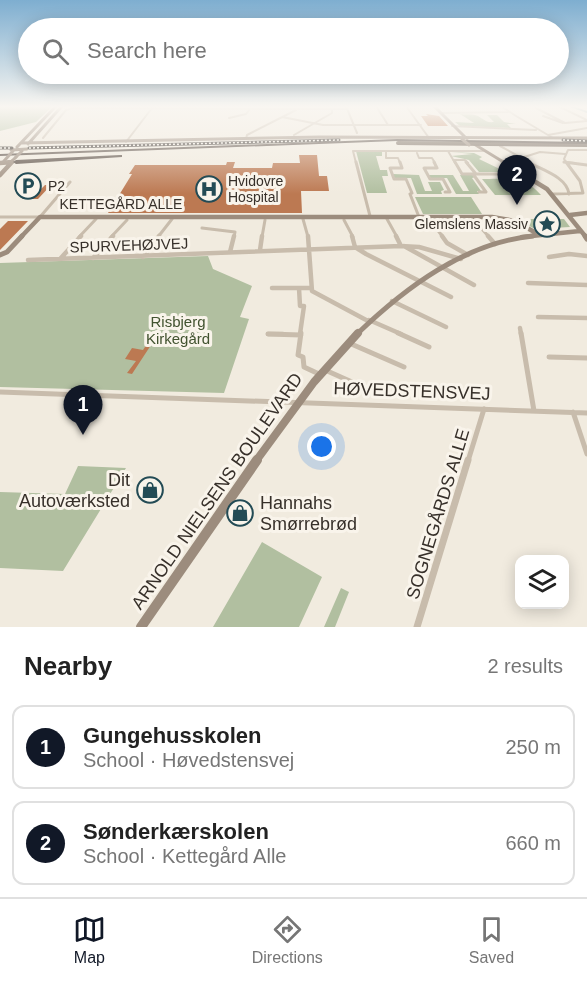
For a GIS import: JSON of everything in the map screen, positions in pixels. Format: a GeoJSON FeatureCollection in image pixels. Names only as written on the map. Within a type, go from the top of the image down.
{"type":"FeatureCollection","features":[{"type":"Feature","properties":{"kind":"highway"},"geometry":{"type":"LineString","coordinates":[[5,160],[20,149],[173,148],[397,140],[587,142]]}},
{"type":"Feature","properties":{"kind":"highway"},"geometry":{"type":"LineString","coordinates":[[5,160],[398,143]]}},
{"type":"Feature","properties":{"kind":"highway"},"geometry":{"type":"LineString","coordinates":[[5,160],[294,146]]}},
{"type":"Feature","properties":{"kind":"highway"},"geometry":{"type":"LineString","coordinates":[[5,160],[173,148]]}},
{"type":"Feature","properties":{"kind":"main road"},"geometry":{"type":"LineString","coordinates":[[398,143],[587,142]]}},
{"type":"Feature","properties":{"kind":"street"},"geometry":{"type":"LineString","coordinates":[[20,149],[21,143],[28,135]]}},
{"type":"Feature","properties":{"kind":"street"},"geometry":{"type":"LineString","coordinates":[[0,175],[5,160],[33,135]]}},
{"type":"Feature","properties":{"kind":"street"},"geometry":{"type":"LineString","coordinates":[[126,142],[131,135]]}},
{"type":"Feature","properties":{"kind":"street"},"geometry":{"type":"LineString","coordinates":[[461,135],[481,151],[528,176],[552,194],[587,239]]}},
{"type":"Feature","properties":{"kind":"street"},"geometry":{"type":"LineString","coordinates":[[548,135],[553,138]]}},
{"type":"Feature","properties":{"kind":"street"},"geometry":{"type":"LineString","coordinates":[[5,160],[20,149],[126,142],[429,138],[553,138],[587,142]]}},
{"type":"Feature","properties":{"kind":"street"},"geometry":{"type":"LineString","coordinates":[[20,149],[21,143]]}},
{"type":"Feature","properties":{"kind":"street"},"geometry":{"type":"LineString","coordinates":[[500,146],[567,184],[569,194]]}},
{"type":"Feature","properties":{"kind":"street"},"geometry":{"type":"LineString","coordinates":[[521,158],[538,152],[565,154],[570,150],[587,150]]}},
{"type":"Feature","properties":{"kind":"street"},"geometry":{"type":"LineString","coordinates":[[370,216],[352,151],[449,152]]}},
{"type":"Feature","properties":{"kind":"street"},"geometry":{"type":"LineString","coordinates":[[419,217],[406,179],[393,179],[390,168],[402,168],[399,158],[386,158],[384,152],[481,151]]}},
{"type":"Feature","properties":{"kind":"street"},"geometry":{"type":"LineString","coordinates":[[449,152],[462,174],[507,174]]}},
{"type":"Feature","properties":{"kind":"street"},"geometry":{"type":"LineString","coordinates":[[417,153],[419,158],[432,158],[437,168],[424,168],[430,179],[443,179],[450,192],[444,192]]}},
{"type":"Feature","properties":{"kind":"street"},"geometry":{"type":"LineString","coordinates":[[552,194],[580,194],[583,191],[580,181],[564,162],[565,154]]}},
{"type":"Feature","properties":{"kind":"street"},"geometry":{"type":"LineString","coordinates":[[453,160],[465,160],[486,192],[479,192]]}},
{"type":"Feature","properties":{"kind":"street"},"geometry":{"type":"LineString","coordinates":[[564,162],[587,165]]}},
{"type":"Feature","properties":{"kind":"street"},"geometry":{"type":"LineString","coordinates":[[542,169],[551,168]]}},
{"type":"Feature","properties":{"kind":"street"},"geometry":{"type":"LineString","coordinates":[[40,217],[70,182]]}},
{"type":"Feature","properties":{"kind":"street"},"geometry":{"type":"LineString","coordinates":[[570,215],[587,213]]}},
{"type":"Feature","properties":{"kind":"street","name":"KETTEGÅRD ALLE"},"geometry":{"type":"LineString","coordinates":[[0,217],[499,217],[521,223],[536,233]]}},
{"type":"Feature","properties":{"kind":"street","name":"KETTEGÅRD ALLE"},"geometry":{"type":"LineString","coordinates":[[0,257],[14,250],[40,217]]}},
{"type":"Feature","properties":{"kind":"street"},"geometry":{"type":"LineString","coordinates":[[60,259],[96,219]]}},
{"type":"Feature","properties":{"kind":"street"},"geometry":{"type":"LineString","coordinates":[[143,257],[172,219]]}},
{"type":"Feature","properties":{"kind":"street"},"geometry":{"type":"LineString","coordinates":[[303,219],[303,227],[307,228],[311,290]]}},
{"type":"Feature","properties":{"kind":"street"},"geometry":{"type":"LineString","coordinates":[[387,219],[402,246],[474,285]]}},
{"type":"Feature","properties":{"kind":"street"},"geometry":{"type":"LineString","coordinates":[[429,219],[447,243],[468,255]]}},
{"type":"Feature","properties":{"kind":"street"},"geometry":{"type":"LineString","coordinates":[[93,258],[127,220]]}},
{"type":"Feature","properties":{"kind":"street"},"geometry":{"type":"LineString","coordinates":[[260,250],[265,220]]}},
{"type":"Feature","properties":{"kind":"street"},"geometry":{"type":"LineString","coordinates":[[344,220],[346,228],[351,230],[355,247],[374,260],[421,280],[451,297]]}},
{"type":"Feature","properties":{"kind":"street"},"geometry":{"type":"LineString","coordinates":[[474,220],[495,244]]}},
{"type":"Feature","properties":{"kind":"street"},"geometry":{"type":"LineString","coordinates":[[227,223],[225,230],[235,232],[230,252]]}},
{"type":"Feature","properties":{"kind":"street","name":"SPURVEHØJVEJ"},"geometry":{"type":"LineString","coordinates":[[202,228],[225,230]]}},
{"type":"Feature","properties":{"kind":"street","name":"ARNOLD NIELSENS BOULEVARD"},"geometry":{"type":"LineString","coordinates":[[141,627],[298,402],[321,371],[368,321],[421,280],[468,255],[495,244],[536,233],[580,231]]}},
{"type":"Feature","properties":{"kind":"street","name":"SPURVEHØJVEJ"},"geometry":{"type":"LineString","coordinates":[[28,260],[402,246],[419,247],[460,259]]}},
{"type":"Feature","properties":{"kind":"street"},"geometry":{"type":"LineString","coordinates":[[549,257],[569,254],[587,256]]}},
{"type":"Feature","properties":{"kind":"street"},"geometry":{"type":"LineString","coordinates":[[528,283],[549,285],[561,282],[587,285]]}},
{"type":"Feature","properties":{"kind":"street"},"geometry":{"type":"LineString","coordinates":[[272,288],[311,290],[368,321],[429,346]]}},
{"type":"Feature","properties":{"kind":"street","name":"ARNOLD NIELSENS BOULEVARD"},"geometry":{"type":"LineString","coordinates":[[300,288],[300,306],[304,306],[305,322],[297,343],[297,355],[303,357],[304,367],[352,382]]}},
{"type":"Feature","properties":{"kind":"street"},"geometry":{"type":"LineString","coordinates":[[392,301],[446,327]]}},
{"type":"Feature","properties":{"kind":"street"},"geometry":{"type":"LineString","coordinates":[[538,317],[587,318]]}},
{"type":"Feature","properties":{"kind":"street"},"geometry":{"type":"LineString","coordinates":[[520,328],[534,411]]}},
{"type":"Feature","properties":{"kind":"street"},"geometry":{"type":"LineString","coordinates":[[268,334],[301,334]]}},
{"type":"Feature","properties":{"kind":"street"},"geometry":{"type":"LineString","coordinates":[[347,342],[372,354],[378,353],[404,367]]}},
{"type":"Feature","properties":{"kind":"street"},"geometry":{"type":"LineString","coordinates":[[549,357],[587,358]]}},
{"type":"Feature","properties":{"kind":"street","name":"HØVEDSTENSVEJ"},"geometry":{"type":"LineString","coordinates":[[0,392],[587,412]]}},
{"type":"Feature","properties":{"kind":"street","name":"SOGNEGÅRDS ALLE"},"geometry":{"type":"LineString","coordinates":[[417,627],[484,409]]}},
{"type":"Feature","properties":{"kind":"street"},"geometry":{"type":"LineString","coordinates":[[573,412],[587,454]]}},
{"type":"Feature","properties":{"kind":"green space"},"geometry":{"type":"Polygon","coordinates":[[[356,151],[382,151],[382,156],[376,156],[380,170],[387,170],[388,176],[382,176],[387,193],[367,193],[356,151]]]}},
{"type":"Feature","properties":{"kind":"green space"},"geometry":{"type":"Polygon","coordinates":[[[451,152],[474,153],[482,157],[479,159],[506,172],[479,172],[469,160],[451,156],[473,154],[451,152]]]}},
{"type":"Feature","properties":{"kind":"green space"},"geometry":{"type":"Polygon","coordinates":[[[393,174],[419,175],[425,191],[432,191],[428,182],[440,182],[444,190],[441,191],[442,194],[417,194],[411,178],[394,178],[393,174]]]}},
{"type":"Feature","properties":{"kind":"green space"},"geometry":{"type":"Polygon","coordinates":[[[472,174],[476,177],[472,178],[481,191],[477,191],[479,194],[456,194],[447,178],[429,178],[428,175],[453,175],[463,191],[469,191],[460,175],[472,174]]]}},
{"type":"Feature","properties":{"kind":"green space"},"geometry":{"type":"Polygon","coordinates":[[[482,179],[522,180],[541,195],[495,195],[482,179]]]}},
{"type":"Feature","properties":{"kind":"green space"},"geometry":{"type":"Polygon","coordinates":[[[415,197],[471,197],[482,214],[423,214],[415,197]]]}},
{"type":"Feature","properties":{"kind":"green space"},"geometry":{"type":"Polygon","coordinates":[[[516,219],[564,219],[570,227],[535,229],[516,219]]]}},
{"type":"Feature","properties":{"kind":"green space","name":"Risbjerg Kirkegård"},"geometry":{"type":"Polygon","coordinates":[[[208,256],[213,269],[252,286],[240,317],[249,319],[224,393],[0,387],[0,263],[208,256]]]}},
{"type":"Feature","properties":{"kind":"green space"},"geometry":{"type":"Polygon","coordinates":[[[78,466],[126,468],[63,571],[0,568],[0,492],[65,494],[78,466]]]}},
{"type":"Feature","properties":{"kind":"green space"},"geometry":{"type":"Polygon","coordinates":[[[262,542],[322,577],[299,627],[213,627],[262,542]]]}},
{"type":"Feature","properties":{"kind":"green space"},"geometry":{"type":"Polygon","coordinates":[[[341,588],[349,592],[335,627],[324,627],[341,588]]]}},
{"type":"Feature","properties":{"kind":"building","name":"Hvidovre Hospital"},"geometry":{"type":"Polygon","coordinates":[[[299,155],[317,155],[319,176],[327,176],[329,191],[301,191],[302,213],[108,213],[135,165],[226,165],[227,162],[235,162],[233,168],[272,168],[273,163],[300,163],[299,155]]]}},
{"type":"Feature","properties":{"kind":"building"},"geometry":{"type":"Polygon","coordinates":[[[45,185],[51,185],[38,199],[22,199],[30,191],[39,191],[45,185]]]}},
{"type":"Feature","properties":{"kind":"building"},"geometry":{"type":"Polygon","coordinates":[[[8,221],[28,221],[0,250],[0,229],[8,221]]]}},
{"type":"Feature","properties":{"kind":"building"},"geometry":{"type":"Polygon","coordinates":[[[147,344],[151,345],[132,374],[127,373],[136,361],[125,359],[132,348],[143,350],[147,344]]]}},
{"type":"Feature","properties":{"kind":"railway"},"geometry":{"type":"LineString","coordinates":[[29,148],[339,140]]}},
{"type":"Feature","properties":{"kind":"railway"},"geometry":{"type":"LineString","coordinates":[[563,140],[587,141]]}},
{"type":"Feature","properties":{"kind":"railway"},"geometry":{"type":"LineString","coordinates":[[0,148],[12,148]]}},
{"type":"Feature","properties":{"kind":"place","name":"P2"},"geometry":{"type":"Point","coordinates":[28,186]}},
{"type":"Feature","properties":{"kind":"place","name":"Hvidovre Hospital"},"geometry":{"type":"Point","coordinates":[209,189]}},
{"type":"Feature","properties":{"kind":"place","name":"Sønderkærskolen"},"geometry":{"type":"Point","coordinates":[517,205]}},
{"type":"Feature","properties":{"kind":"place","name":"Glemslens Massiv"},"geometry":{"type":"Point","coordinates":[547,224]}},
{"type":"Feature","properties":{"kind":"place","name":"Gungehusskolen"},"geometry":{"type":"Point","coordinates":[83,435]}},
{"type":"Feature","properties":{"kind":"place","name":"Dit Autoværksted"},"geometry":{"type":"Point","coordinates":[150,490]}},
{"type":"Feature","properties":{"kind":"place","name":"Hannahs Smørrebrød"},"geometry":{"type":"Point","coordinates":[240,513]}}]}
